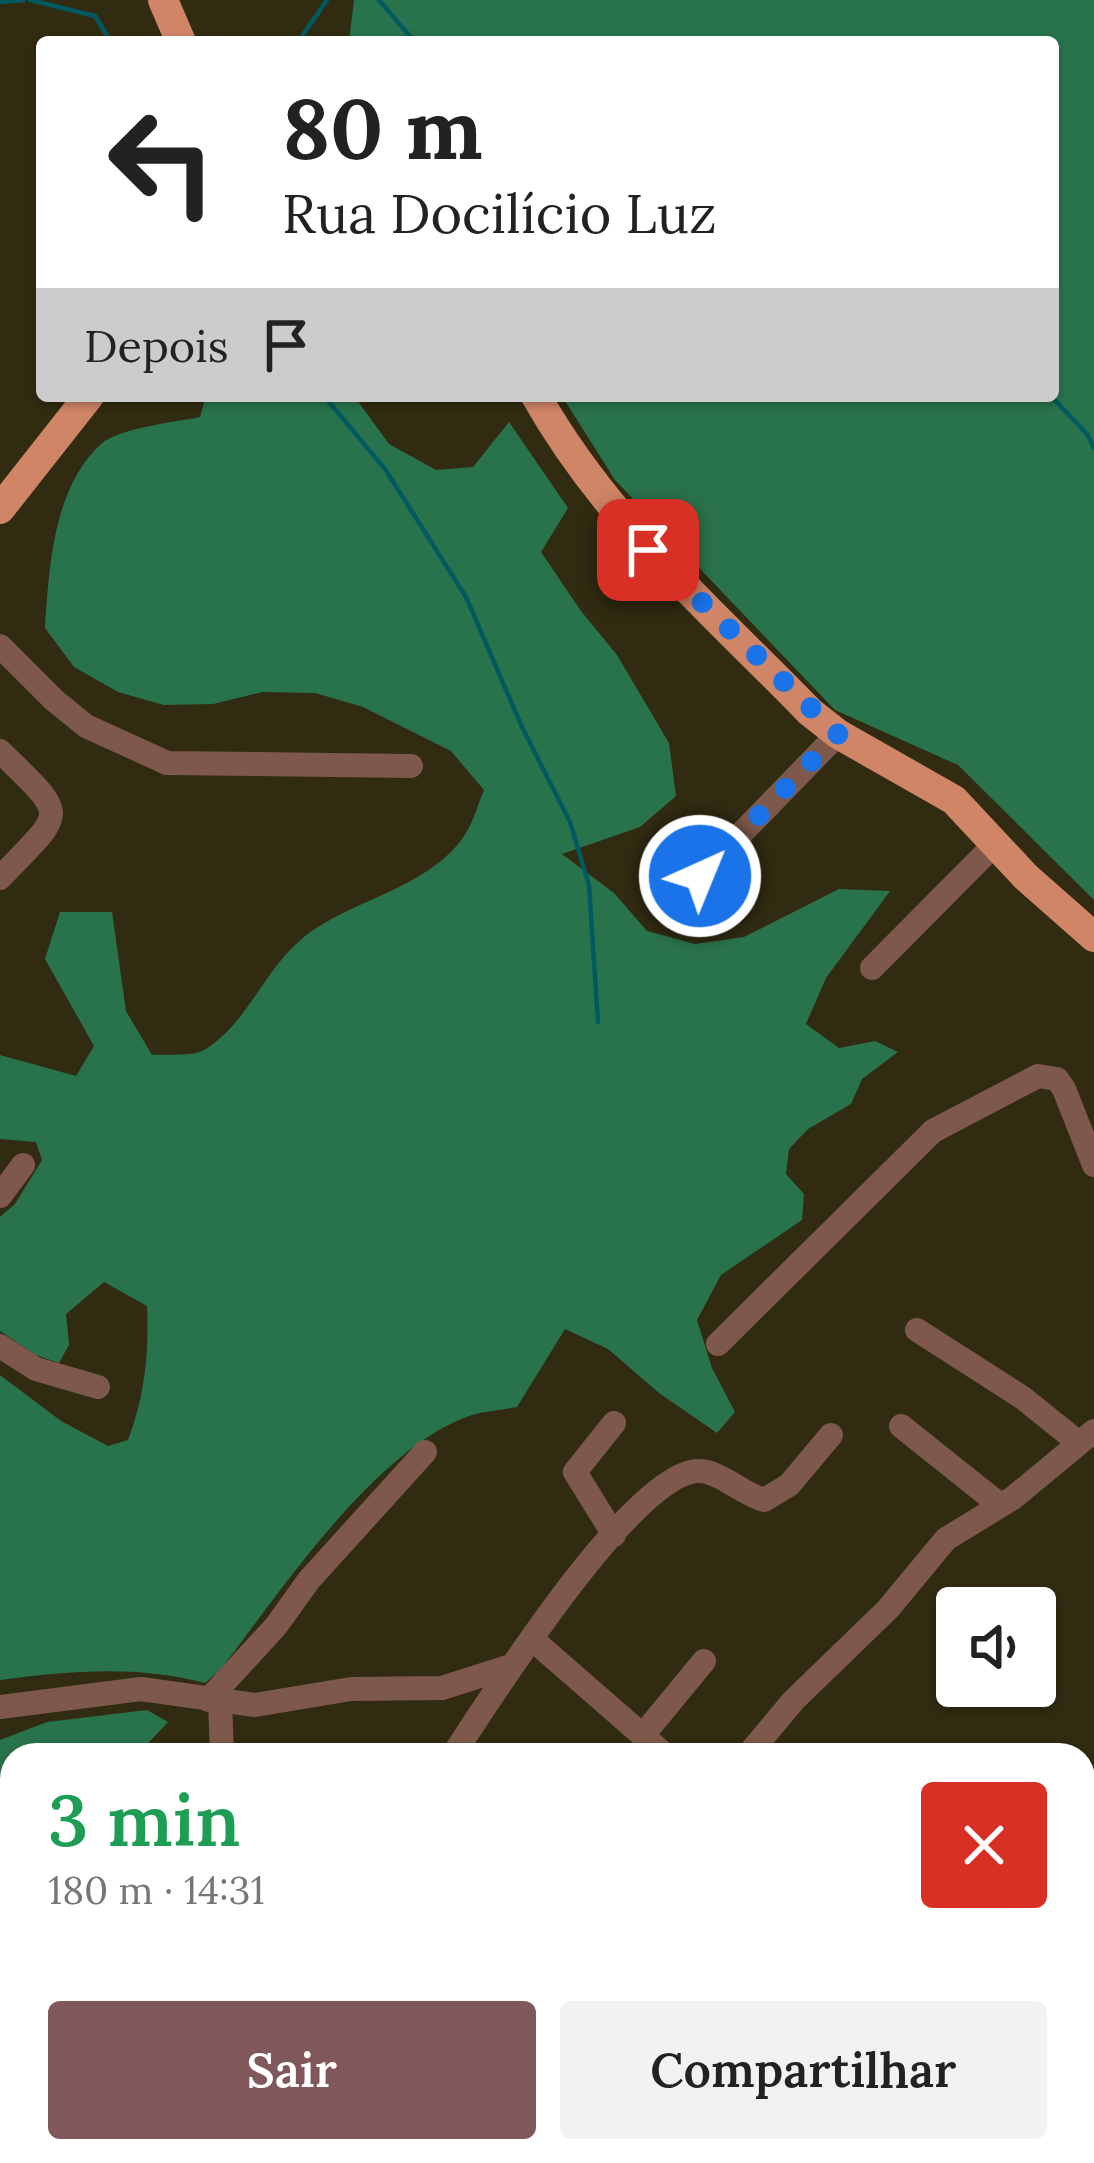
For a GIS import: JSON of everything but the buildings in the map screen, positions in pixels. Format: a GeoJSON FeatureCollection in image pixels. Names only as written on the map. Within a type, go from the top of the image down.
{"type":"FeatureCollection","features":[{"type":"Feature","properties":{"kind":"main road"},"geometry":{"type":"LineString","coordinates":[[163,0],[178,36]]}},
{"type":"Feature","properties":{"kind":"main road"},"geometry":{"type":"LineString","coordinates":[[0,509],[84,402]]}},
{"type":"Feature","properties":{"kind":"main road"},"geometry":{"type":"LineString","coordinates":[[540,402],[582,471],[621,520],[810,712],[838,734],[954,800],[1047,897],[1094,937]]}},
{"type":"Feature","properties":{"kind":"street"},"geometry":{"type":"LineString","coordinates":[[0,646],[86,726],[167,763],[411,766]]}},
{"type":"Feature","properties":{"kind":"street"},"geometry":{"type":"LineString","coordinates":[[700,876],[838,734]]}},
{"type":"Feature","properties":{"kind":"street"},"geometry":{"type":"LineString","coordinates":[[0,751],[51,801],[53,816],[45,832],[0,878]]}},
{"type":"Feature","properties":{"kind":"street"},"geometry":{"type":"LineString","coordinates":[[872,968],[995,844]]}},
{"type":"Feature","properties":{"kind":"street"},"geometry":{"type":"LineString","coordinates":[[718,1344],[933,1130],[1038,1076],[1057,1079],[1064,1089],[1094,1165]]}},
{"type":"Feature","properties":{"kind":"street"},"geometry":{"type":"LineString","coordinates":[[0,1196],[23,1165]]}},
{"type":"Feature","properties":{"kind":"street"},"geometry":{"type":"LineString","coordinates":[[758,1743],[794,1700],[887,1609],[946,1539],[1000,1505],[1087,1437],[917,1330]]}},
{"type":"Feature","properties":{"kind":"street"},"geometry":{"type":"LineString","coordinates":[[0,1346],[36,1369],[98,1387]]}},
{"type":"Feature","properties":{"kind":"street"},"geometry":{"type":"LineString","coordinates":[[614,1423],[574,1472],[614,1535]]}},
{"type":"Feature","properties":{"kind":"street"},"geometry":{"type":"LineString","coordinates":[[901,1426],[1000,1505]]}},
{"type":"Feature","properties":{"kind":"street"},"geometry":{"type":"LineString","coordinates":[[461,1743],[511,1666],[614,1535],[665,1481],[698,1471],[711,1473],[764,1500],[775,1496],[831,1435]]}},
{"type":"Feature","properties":{"kind":"street"},"geometry":{"type":"LineString","coordinates":[[219,1743],[214,1701],[309,1580],[425,1452]]}},
{"type":"Feature","properties":{"kind":"street"},"geometry":{"type":"LineString","coordinates":[[532,1640],[651,1743]]}},
{"type":"Feature","properties":{"kind":"street"},"geometry":{"type":"LineString","coordinates":[[643,1736],[704,1661]]}},
{"type":"Feature","properties":{"kind":"street"},"geometry":{"type":"LineString","coordinates":[[0,1707],[141,1689],[255,1705],[351,1689],[442,1688],[511,1666]]}},
{"type":"Feature","properties":{"kind":"green space"},"geometry":{"type":"Polygon","coordinates":[[[354,0],[1094,0],[1094,900],[958,765],[835,710],[615,480],[566,402],[1059,402],[1059,36],[350,36],[354,0]]]}},
{"type":"Feature","properties":{"kind":"green space"},"geometry":{"type":"Polygon","coordinates":[[[204,402],[358,402],[389,444],[436,470],[473,467],[509,422],[568,508],[541,552],[617,655],[669,743],[676,796],[640,827],[562,854],[614,893],[647,931],[695,944],[744,937],[839,889],[890,891],[826,978],[806,1024],[839,1048],[875,1041],[898,1052],[862,1079],[851,1104],[808,1129],[789,1149],[786,1174],[804,1194],[802,1220],[721,1275],[697,1320],[712,1368],[735,1412],[717,1433],[659,1393],[608,1349],[565,1329],[517,1407],[472,1415],[436,1432],[366,1489],[205,1683],[103,1671],[0,1680],[0,1375],[61,1421],[108,1446],[128,1440],[146,1358],[147,1306],[104,1282],[66,1314],[69,1345],[59,1363],[36,1355],[0,1331],[0,1217],[15,1204],[42,1160],[36,1142],[0,1139],[0,1055],[76,1076],[94,1046],[45,959],[60,912],[112,912],[126,1011],[152,1055],[201,1052],[234,1024],[304,937],[412,880],[451,852],[469,828],[484,790],[451,751],[363,707],[315,693],[262,692],[213,704],[164,705],[118,692],[74,667],[45,628],[56,530],[73,483],[85,462],[109,438],[200,417],[204,402]]]}},
{"type":"Feature","properties":{"kind":"green space"},"geometry":{"type":"Polygon","coordinates":[[[147,1710],[168,1722],[148,1743],[0,1743],[47,1722],[147,1710]]]}},
{"type":"Feature","properties":{"kind":"waterway"},"geometry":{"type":"LineString","coordinates":[[0,2],[23,0]]}},
{"type":"Feature","properties":{"kind":"waterway"},"geometry":{"type":"LineString","coordinates":[[30,0],[95,16],[107,36]]}},
{"type":"Feature","properties":{"kind":"waterway"},"geometry":{"type":"LineString","coordinates":[[302,36],[327,0]]}},
{"type":"Feature","properties":{"kind":"waterway"},"geometry":{"type":"LineString","coordinates":[[379,0],[410,36]]}},
{"type":"Feature","properties":{"kind":"waterway"},"geometry":{"type":"LineString","coordinates":[[329,402],[385,469],[466,597],[522,727],[570,822],[589,885],[598,1022]]}},
{"type":"Feature","properties":{"kind":"waterway"},"geometry":{"type":"LineString","coordinates":[[1057,402],[1094,448]]}},
{"type":"Feature","properties":{"kind":"route"},"geometry":{"type":"LineString","coordinates":[[648,550],[810,712],[838,734],[700,876]]}}]}
